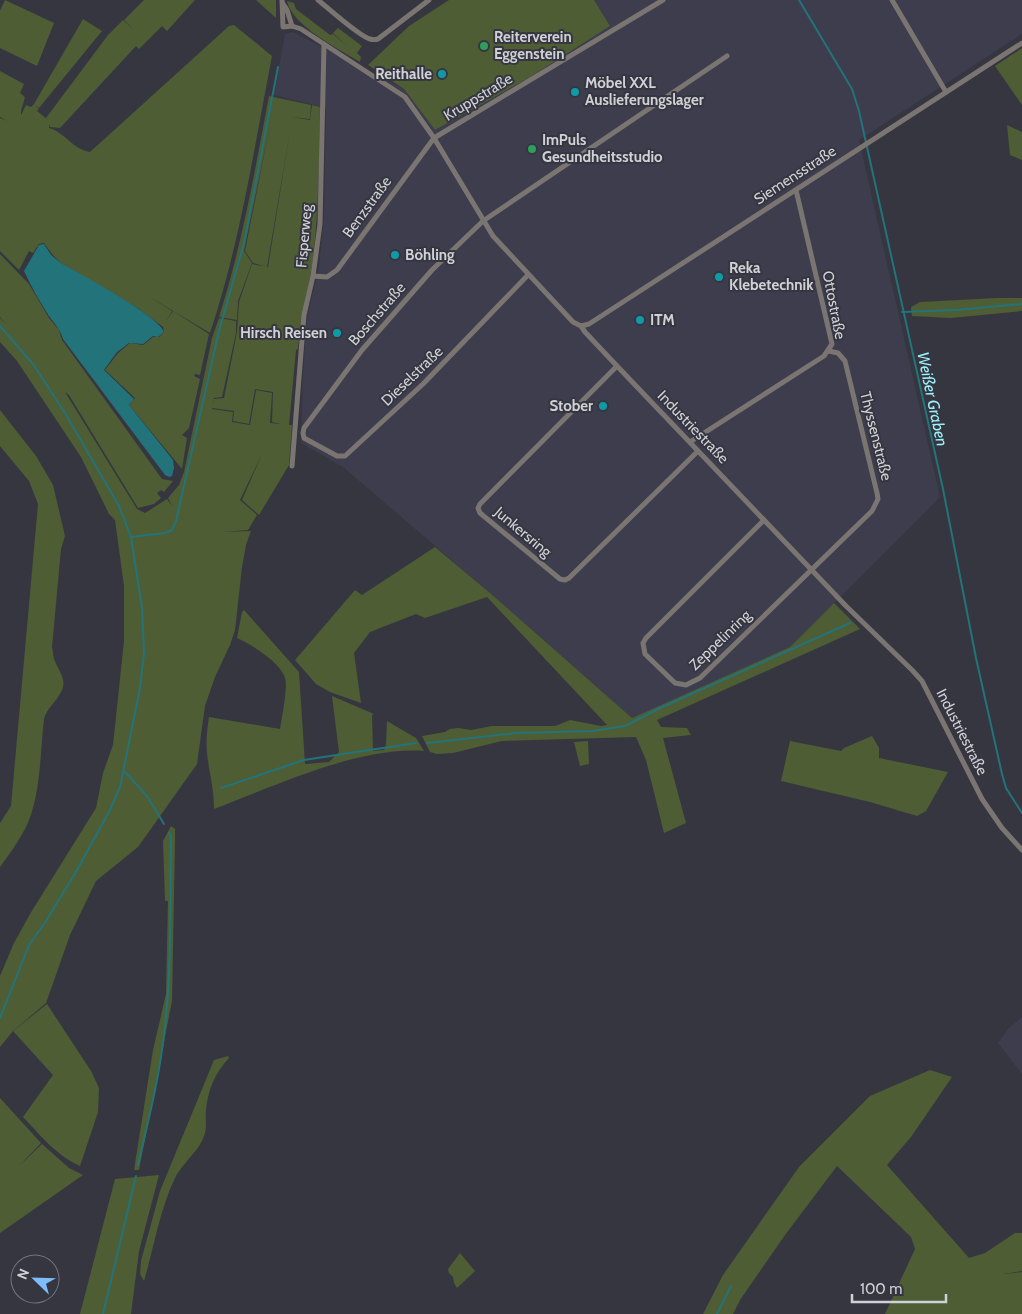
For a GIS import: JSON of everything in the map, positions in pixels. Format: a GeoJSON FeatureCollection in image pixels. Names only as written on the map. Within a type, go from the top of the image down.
{"type":"FeatureCollection","features":[{"type":"Feature","properties":{"kind":"street"},"geometry":{"type":"LineString","coordinates":[[318,0],[350,26],[368,39],[373,40],[378,39],[429,0]]}},
{"type":"Feature","properties":{"kind":"street","name":"Kruppstraße"},"geometry":{"type":"LineString","coordinates":[[434,138],[663,0]]}},
{"type":"Feature","properties":{"kind":"street"},"geometry":{"type":"LineString","coordinates":[[892,0],[946,92]]}},
{"type":"Feature","properties":{"kind":"street"},"geometry":{"type":"LineString","coordinates":[[282,2],[287,10],[292,26]]}},
{"type":"Feature","properties":{"kind":"street"},"geometry":{"type":"LineString","coordinates":[[282,2],[283,28],[292,26],[301,29],[324,44]]}},
{"type":"Feature","properties":{"kind":"street","name":"Siemensstraße"},"geometry":{"type":"LineString","coordinates":[[581,326],[589,324],[1022,43]]}},
{"type":"Feature","properties":{"kind":"street","name":"Industriestraße"},"geometry":{"type":"LineString","coordinates":[[324,44],[405,97],[434,138],[492,236],[573,322],[581,326],[811,570],[922,682],[982,799],[1002,828],[1022,850]]}},
{"type":"Feature","properties":{"kind":"street","name":"Fisperweg"},"geometry":{"type":"LineString","coordinates":[[292,466],[303,324],[314,276],[320,224],[324,44]]}},
{"type":"Feature","properties":{"kind":"street","name":"Boschstraße"},"geometry":{"type":"LineString","coordinates":[[303,433],[304,428],[362,350],[432,270],[483,220],[727,56]]}},
{"type":"Feature","properties":{"kind":"street","name":"Benzstraße"},"geometry":{"type":"LineString","coordinates":[[314,276],[327,277],[336,270],[434,138]]}},
{"type":"Feature","properties":{"kind":"street","name":"Ottostraße"},"geometry":{"type":"LineString","coordinates":[[690,442],[791,378],[829,351],[832,344],[796,190]]}},
{"type":"Feature","properties":{"kind":"street","name":"Dieselstraße"},"geometry":{"type":"LineString","coordinates":[[303,433],[304,438],[337,456],[345,456],[423,384],[528,275]]}},
{"type":"Feature","properties":{"kind":"street","name":"Thyssenstraße"},"geometry":{"type":"LineString","coordinates":[[811,570],[872,511],[878,499],[845,361],[838,354],[829,351]]}},
{"type":"Feature","properties":{"kind":"street","name":"Junkersring"},"geometry":{"type":"LineString","coordinates":[[617,366],[480,504],[478,508],[480,513],[560,579],[565,580],[698,451]]}},
{"type":"Feature","properties":{"kind":"street","name":"Zeppelinring"},"geometry":{"type":"LineString","coordinates":[[764,520],[646,638],[643,642],[645,654],[675,684],[692,683],[700,678],[811,570]]}},
{"type":"Feature","properties":{"kind":"shaded area"},"geometry":{"type":"Polygon","coordinates":[[[594,0],[1022,0],[1022,34],[859,140],[940,497],[790,647],[632,718],[343,467],[301,443],[306,329],[319,268],[324,217],[326,108],[274,95],[285,34],[293,32],[404,89],[435,130],[610,26],[594,0]]]}},
{"type":"Feature","properties":{"kind":"shaded area"},"geometry":{"type":"Polygon","coordinates":[[[1022,1017],[1022,1074],[998,1043],[1009,1028],[1022,1017]]]}},
{"type":"Feature","properties":{"kind":"green space"},"geometry":{"type":"Polygon","coordinates":[[[5,0],[54,23],[37,66],[0,48],[0,11],[5,0]]]}},
{"type":"Feature","properties":{"kind":"green space"},"geometry":{"type":"Polygon","coordinates":[[[144,0],[195,0],[167,31],[162,26],[139,49],[136,46],[60,128],[50,127],[49,124],[49,128],[60,133],[78,148],[90,152],[229,26],[234,25],[272,56],[238,230],[221,299],[210,333],[148,296],[172,311],[166,321],[173,311],[209,334],[200,375],[195,374],[194,376],[200,379],[189,428],[182,435],[187,438],[182,469],[129,405],[135,398],[105,370],[118,353],[130,343],[143,345],[153,337],[159,337],[164,332],[163,327],[139,309],[61,263],[44,243],[39,244],[33,253],[29,251],[19,270],[0,251],[0,118],[7,121],[0,117],[0,71],[24,84],[20,93],[25,97],[21,115],[26,105],[31,107],[34,104],[83,19],[102,31],[39,108],[34,105],[39,109],[37,111],[48,120],[46,118],[108,35],[123,20],[135,31],[124,20],[144,0]]]}},
{"type":"Feature","properties":{"kind":"green space"},"geometry":{"type":"Polygon","coordinates":[[[256,0],[276,0],[276,18],[256,0]]]}},
{"type":"Feature","properties":{"kind":"green space","name":"Reiterverein Eggenstein"},"geometry":{"type":"Polygon","coordinates":[[[449,0],[594,0],[610,26],[530,77],[435,130],[404,89],[368,65],[409,26],[449,0]]]}},
{"type":"Feature","properties":{"kind":"green space"},"geometry":{"type":"Polygon","coordinates":[[[287,1],[294,3],[296,9],[347,46],[333,33],[338,28],[362,46],[357,53],[361,57],[360,62],[329,44],[307,28],[291,10],[287,1]]]}},
{"type":"Feature","properties":{"kind":"green space"},"geometry":{"type":"Polygon","coordinates":[[[1022,48],[1022,105],[995,66],[1022,48]]]}},
{"type":"Feature","properties":{"kind":"green space"},"geometry":{"type":"Polygon","coordinates":[[[269,96],[311,105],[310,119],[292,117],[310,120],[312,105],[320,107],[315,240],[298,349],[296,350],[289,425],[292,425],[289,465],[259,515],[242,500],[262,454],[240,500],[257,515],[248,530],[223,532],[251,531],[242,567],[235,630],[205,706],[197,764],[138,847],[96,881],[70,935],[46,1003],[13,1031],[0,1047],[0,976],[14,943],[30,914],[96,808],[103,773],[113,745],[124,641],[124,586],[115,520],[109,514],[81,457],[17,361],[0,342],[0,318],[6,324],[0,317],[0,254],[29,284],[49,318],[59,330],[62,340],[162,479],[173,481],[164,492],[161,490],[157,493],[161,498],[154,504],[138,508],[69,395],[65,392],[137,509],[145,513],[167,499],[172,506],[168,498],[179,485],[184,472],[212,338],[219,318],[236,321],[236,333],[222,397],[214,398],[212,407],[214,399],[224,398],[237,332],[239,302],[252,264],[265,266],[253,263],[245,251],[270,125],[244,251],[252,263],[238,301],[237,320],[219,317],[241,235],[269,96]],[[290,131],[267,267],[268,267],[290,131]],[[255,389],[249,424],[233,421],[234,411],[212,409],[233,412],[232,422],[250,425],[256,390],[272,393],[270,423],[281,424],[272,422],[273,392],[255,389]]]}},
{"type":"Feature","properties":{"kind":"green space"},"geometry":{"type":"Polygon","coordinates":[[[1007,125],[1022,132],[1022,160],[1010,155],[1007,125]]]}},
{"type":"Feature","properties":{"kind":"green space"},"geometry":{"type":"Polygon","coordinates":[[[1022,298],[1022,311],[951,318],[912,316],[911,307],[920,302],[1022,298]]]}},
{"type":"Feature","properties":{"kind":"green space"},"geometry":{"type":"Polygon","coordinates":[[[0,410],[36,456],[53,485],[65,536],[61,549],[52,647],[54,659],[62,675],[63,688],[44,719],[37,790],[30,817],[19,839],[0,867],[0,823],[11,806],[38,504],[29,481],[0,446],[0,410]]]}},
{"type":"Feature","properties":{"kind":"green space"},"geometry":{"type":"Polygon","coordinates":[[[435,547],[632,718],[790,647],[834,603],[860,629],[657,720],[661,727],[687,728],[691,735],[663,738],[686,823],[664,833],[646,760],[636,737],[502,741],[453,753],[437,754],[430,752],[422,736],[445,732],[450,729],[471,730],[492,726],[555,726],[570,720],[601,726],[607,725],[487,597],[425,618],[416,614],[370,632],[354,653],[361,703],[330,692],[316,684],[295,660],[355,590],[362,595],[435,547]]]}},
{"type":"Feature","properties":{"kind":"green space"},"geometry":{"type":"Polygon","coordinates":[[[244,610],[299,672],[305,764],[329,762],[339,752],[332,696],[374,714],[372,715],[373,751],[384,750],[387,721],[416,738],[424,751],[399,751],[345,761],[290,779],[214,809],[207,748],[209,717],[280,729],[283,710],[286,682],[282,672],[272,660],[237,638],[244,610]]]}},
{"type":"Feature","properties":{"kind":"green space"},"geometry":{"type":"Polygon","coordinates":[[[872,736],[879,748],[879,758],[948,772],[926,811],[917,816],[870,802],[781,781],[790,741],[841,751],[872,736]]]}},
{"type":"Feature","properties":{"kind":"green space"},"geometry":{"type":"Polygon","coordinates":[[[588,741],[589,764],[580,766],[574,742],[588,741]]]}},
{"type":"Feature","properties":{"kind":"green space"},"geometry":{"type":"Polygon","coordinates":[[[171,826],[175,829],[172,1001],[139,1170],[134,1170],[153,1050],[166,994],[168,901],[165,901],[163,841],[171,826]]]}},
{"type":"Feature","properties":{"kind":"green space"},"geometry":{"type":"Polygon","coordinates":[[[47,1004],[91,1071],[99,1088],[98,1112],[80,1166],[56,1151],[23,1117],[53,1075],[13,1031],[47,1004]]]}},
{"type":"Feature","properties":{"kind":"green space"},"geometry":{"type":"Polygon","coordinates":[[[228,1056],[229,1058],[210,1088],[206,1110],[206,1130],[203,1139],[178,1172],[170,1190],[161,1215],[144,1281],[140,1274],[141,1261],[160,1191],[214,1060],[228,1056]]]}},
{"type":"Feature","properties":{"kind":"green space"},"geometry":{"type":"Polygon","coordinates":[[[930,1070],[952,1077],[911,1137],[887,1165],[969,1258],[985,1253],[1015,1233],[1022,1233],[1022,1271],[1003,1274],[1022,1272],[1022,1314],[885,1314],[915,1249],[911,1237],[837,1166],[785,1235],[740,1300],[733,1314],[703,1314],[723,1275],[799,1167],[870,1096],[930,1070]]]}},
{"type":"Feature","properties":{"kind":"green space"},"geometry":{"type":"Polygon","coordinates":[[[0,1098],[41,1143],[19,1166],[42,1144],[69,1168],[83,1175],[0,1233],[0,1098]]]}},
{"type":"Feature","properties":{"kind":"green space"},"geometry":{"type":"Polygon","coordinates":[[[159,1175],[139,1251],[131,1314],[80,1314],[115,1179],[159,1175]]]}},
{"type":"Feature","properties":{"kind":"green space"},"geometry":{"type":"Polygon","coordinates":[[[460,1253],[475,1271],[457,1288],[448,1269],[460,1253]]]}},
{"type":"Feature","properties":{"kind":"water"},"geometry":{"type":"Polygon","coordinates":[[[44,244],[51,255],[61,263],[134,306],[159,325],[164,332],[158,337],[153,336],[143,344],[129,343],[117,352],[104,370],[134,399],[129,405],[173,460],[172,476],[165,475],[63,339],[59,329],[36,294],[24,271],[39,245],[44,244]]]}},
{"type":"Feature","properties":{"kind":"waterway","name":"Weißer Graben"},"geometry":{"type":"LineString","coordinates":[[799,0],[852,89],[859,111],[943,489],[976,658],[1002,774],[1006,788],[1022,813]]}},
{"type":"Feature","properties":{"kind":"waterway"},"geometry":{"type":"LineString","coordinates":[[131,537],[165,533],[172,530],[176,521],[219,331],[244,243],[278,67]]}},
{"type":"Feature","properties":{"kind":"waterway"},"geometry":{"type":"LineString","coordinates":[[902,312],[957,310],[1022,304]]}},
{"type":"Feature","properties":{"kind":"waterway"},"geometry":{"type":"LineString","coordinates":[[0,326],[33,364],[65,413],[119,506],[131,537],[142,608],[144,653],[140,688],[120,787],[109,812],[77,870],[29,945],[0,1018]]}},
{"type":"Feature","properties":{"kind":"waterway"},"geometry":{"type":"LineString","coordinates":[[427,743],[516,733],[592,731],[625,726],[660,708],[850,623]]}},
{"type":"Feature","properties":{"kind":"waterway"},"geometry":{"type":"LineString","coordinates":[[221,788],[304,760],[416,743]]}},
{"type":"Feature","properties":{"kind":"waterway"},"geometry":{"type":"LineString","coordinates":[[125,772],[147,796],[164,824]]}},
{"type":"Feature","properties":{"kind":"waterway"},"geometry":{"type":"LineString","coordinates":[[138,1165],[159,1068],[167,1010],[170,936],[171,837],[169,833]]}},
{"type":"Feature","properties":{"kind":"waterway"},"geometry":{"type":"LineString","coordinates":[[103,1314],[136,1176]]}},
{"type":"Feature","properties":{"kind":"waterway"},"geometry":{"type":"LineString","coordinates":[[717,1314],[731,1286]]}},
{"type":"Feature","properties":{"kind":"place","name":"Reiterverein Eggenstein"},"geometry":{"type":"Point","coordinates":[484,46]}},
{"type":"Feature","properties":{"kind":"place","name":"Reithalle"},"geometry":{"type":"Point","coordinates":[442,74]}},
{"type":"Feature","properties":{"kind":"place","name":"Möbel XXL Auslieferungslager"},"geometry":{"type":"Point","coordinates":[575,92]}},
{"type":"Feature","properties":{"kind":"place","name":"ImPuls Gesundheitsstudio"},"geometry":{"type":"Point","coordinates":[532,149]}},
{"type":"Feature","properties":{"kind":"place","name":"Böhling"},"geometry":{"type":"Point","coordinates":[395,255]}},
{"type":"Feature","properties":{"kind":"place","name":"Reka Klebetechnik"},"geometry":{"type":"Point","coordinates":[719,277]}},
{"type":"Feature","properties":{"kind":"place","name":"ITM"},"geometry":{"type":"Point","coordinates":[640,320]}},
{"type":"Feature","properties":{"kind":"place","name":"Hirsch Reisen"},"geometry":{"type":"Point","coordinates":[337,333]}},
{"type":"Feature","properties":{"kind":"place","name":"Stober"},"geometry":{"type":"Point","coordinates":[603,406]}}]}
